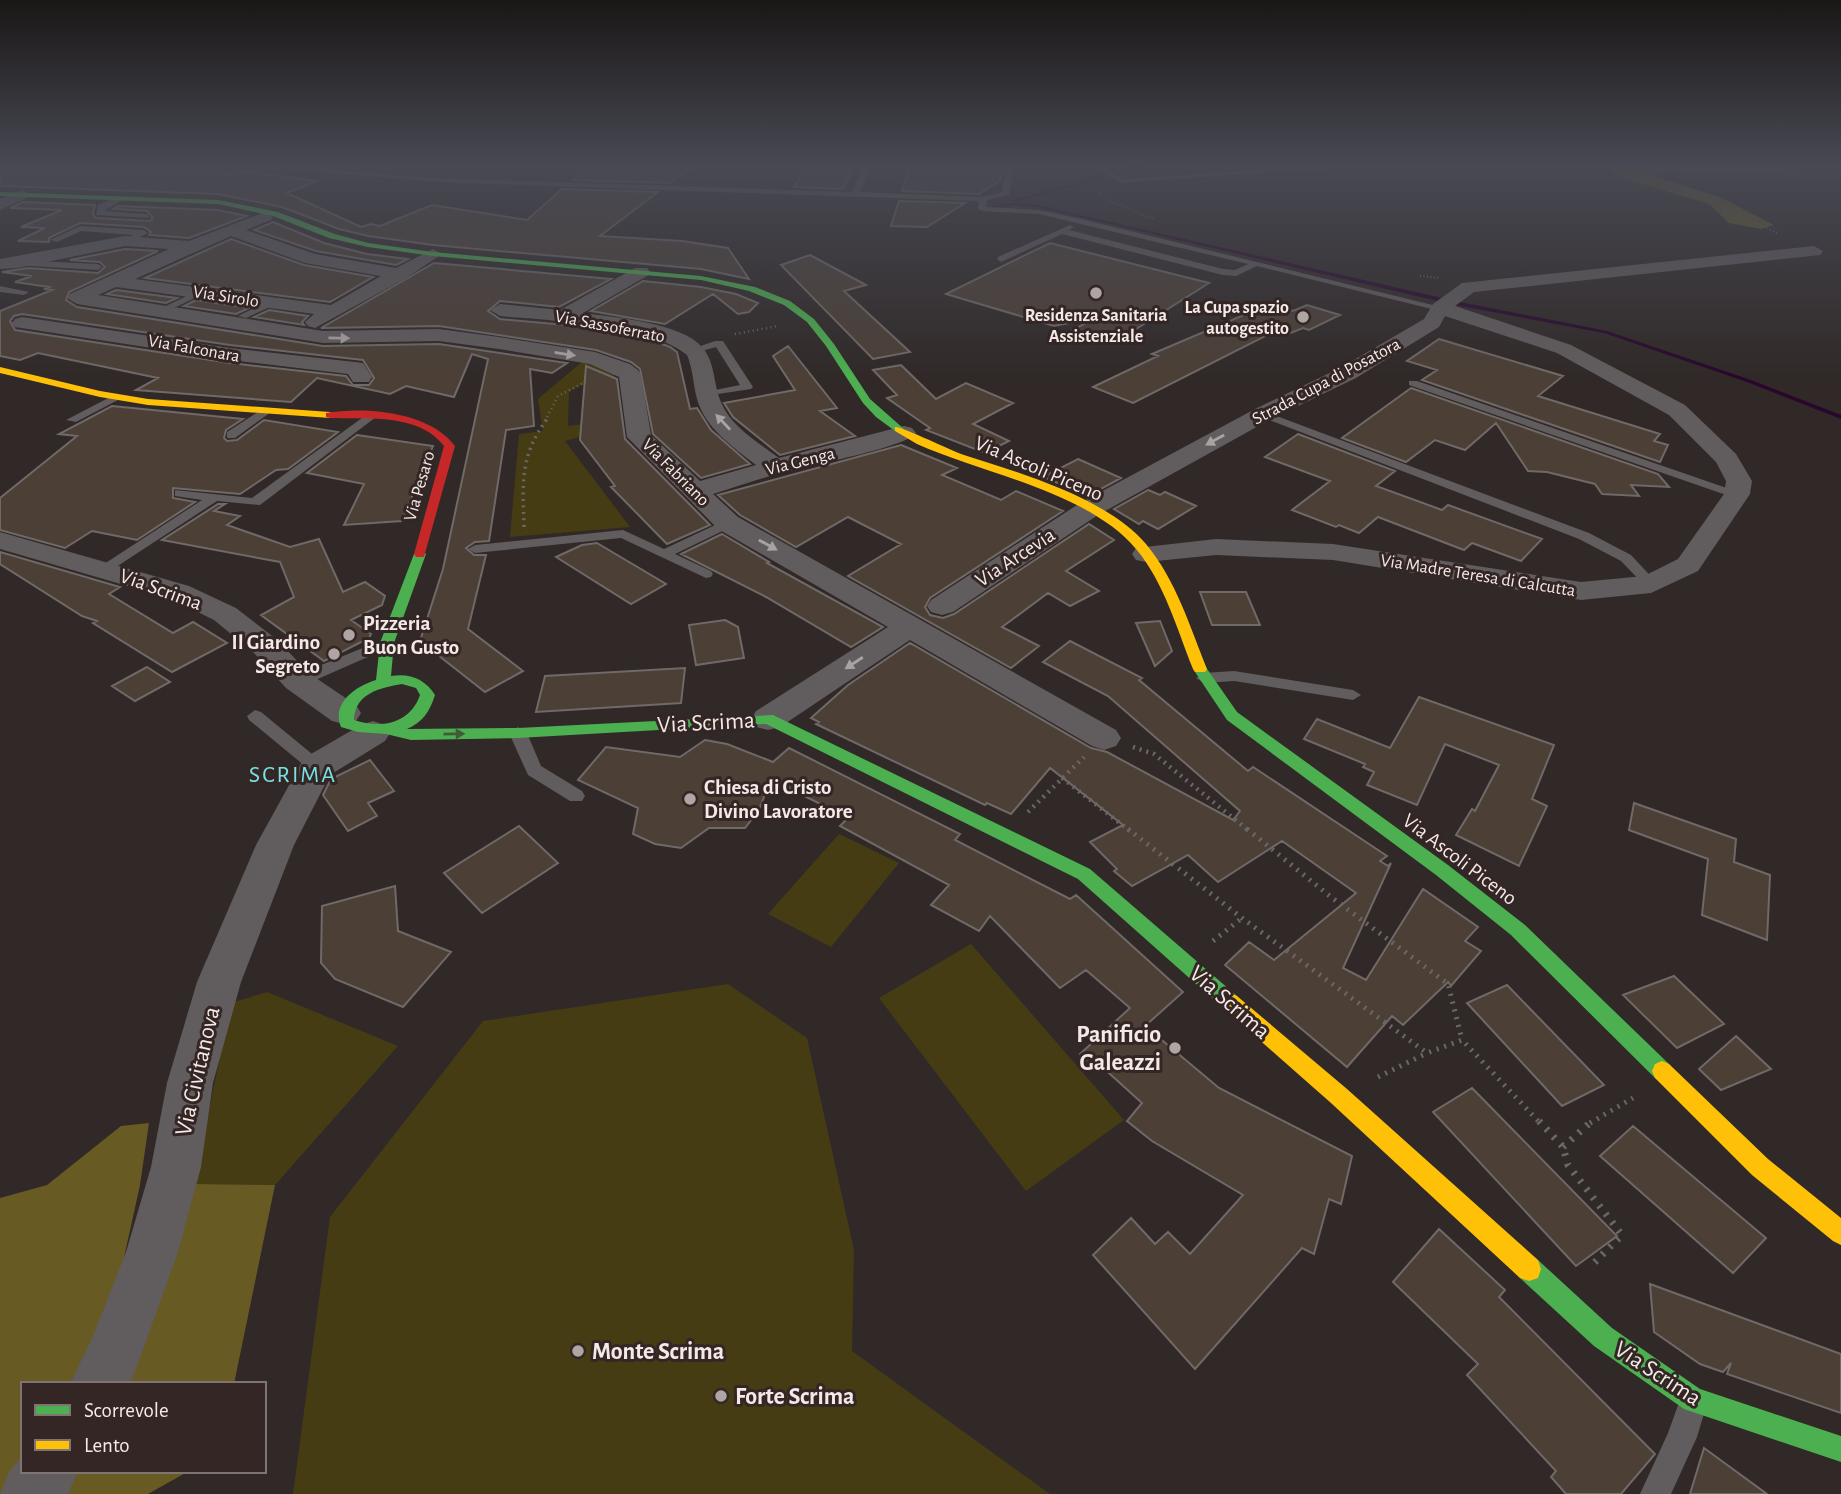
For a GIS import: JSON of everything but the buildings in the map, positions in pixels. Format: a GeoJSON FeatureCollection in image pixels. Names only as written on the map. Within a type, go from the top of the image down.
{"type":"FeatureCollection","features":[{"type":"Feature","properties":{"kind":"street","name":"Via Falconara"},"geometry":{"type":"LineString","coordinates":[[0,331],[117,282],[214,237]]}},
{"type":"Feature","properties":{"kind":"street"},"geometry":{"type":"LineString","coordinates":[[249,237],[311,259],[400,274]]}},
{"type":"Feature","properties":{"kind":"street","name":"Via Ascoli Piceno"},"geometry":{"type":"LineString","coordinates":[[337,237],[433,254],[641,272],[741,286],[776,298],[799,310],[815,327],[876,413],[904,433],[1089,509],[1128,533],[1159,573],[1204,678],[1232,716],[1442,870],[1518,930],[1760,1167],[1841,1233]]}},
{"type":"Feature","properties":{"kind":"street"},"geometry":{"type":"LineString","coordinates":[[8,263],[125,241],[191,246]]}},
{"type":"Feature","properties":{"kind":"street","name":"Strada Cupa di Posatora"},"geometry":{"type":"LineString","coordinates":[[1089,509],[1263,414],[1349,373],[1432,323],[1446,303],[1469,287],[1814,251]]}},
{"type":"Feature","properties":{"kind":"street"},"geometry":{"type":"LineString","coordinates":[[294,334],[433,254]]}},
{"type":"Feature","properties":{"kind":"street"},"geometry":{"type":"LineString","coordinates":[[566,315],[641,272]]}},
{"type":"Feature","properties":{"kind":"street","name":"Via Sirolo"},"geometry":{"type":"LineString","coordinates":[[117,282],[334,312]]}},
{"type":"Feature","properties":{"kind":"street","name":"Via Fabriano"},"geometry":{"type":"LineString","coordinates":[[78,298],[294,334],[352,338],[439,335],[595,358],[622,369],[630,375],[633,412],[639,437],[728,523],[1104,738]]}},
{"type":"Feature","properties":{"kind":"street"},"geometry":{"type":"LineString","coordinates":[[1446,303],[1563,349],[1677,410],[1727,458],[1740,481],[1737,494]]}},
{"type":"Feature","properties":{"kind":"street","name":"Via Sassoferrato"},"geometry":{"type":"LineString","coordinates":[[500,310],[566,315],[645,330],[676,339],[692,348],[709,394],[708,400],[718,420],[774,467]]}},
{"type":"Feature","properties":{"kind":"street","name":"Via Falconara"},"geometry":{"type":"LineString","coordinates":[[22,323],[285,363],[355,368],[361,377]]}},
{"type":"Feature","properties":{"kind":"street","name":"Via Pesaro"},"geometry":{"type":"LineString","coordinates":[[0,370],[116,397],[265,412],[402,419],[421,424],[447,438],[450,446],[420,554],[387,643]]}},
{"type":"Feature","properties":{"kind":"street","name":"Via Genga"},"geometry":{"type":"LineString","coordinates":[[695,491],[904,433]]}},
{"type":"Feature","properties":{"kind":"street","name":"Via Madre Teresa di Calcutta"},"geometry":{"type":"LineString","coordinates":[[1146,554],[1216,547],[1333,552],[1581,591],[1651,584],[1688,565],[1737,494]]}},
{"type":"Feature","properties":{"kind":"street","name":"Via Arcevia"},"geometry":{"type":"LineString","coordinates":[[942,606],[1089,509]]}},
{"type":"Feature","properties":{"kind":"street","name":"Via Scrima"},"geometry":{"type":"LineString","coordinates":[[0,540],[105,568],[179,592],[225,614],[265,646],[298,681],[363,695]]}},
{"type":"Feature","properties":{"kind":"street"},"geometry":{"type":"LineString","coordinates":[[768,719],[911,626]]}},
{"type":"Feature","properties":{"kind":"street"},"geometry":{"type":"LineString","coordinates":[[387,643],[403,678]]}},
{"type":"Feature","properties":{"kind":"street"},"geometry":{"type":"LineString","coordinates":[[381,732],[356,730],[346,723],[363,695],[387,643]]}},
{"type":"Feature","properties":{"kind":"street"},"geometry":{"type":"LineString","coordinates":[[317,767],[381,732],[413,720],[434,708],[427,687],[417,681],[403,678],[363,695]]}},
{"type":"Feature","properties":{"kind":"street"},"geometry":{"type":"LineString","coordinates":[[466,718],[518,733]]}},
{"type":"Feature","properties":{"kind":"street","name":"Via Scrima"},"geometry":{"type":"LineString","coordinates":[[381,732],[411,735],[548,732],[768,719],[1005,835],[1084,874],[1339,1096],[1603,1337],[1693,1400],[1841,1449]]}},
{"type":"Feature","properties":{"kind":"street","name":"Via Civitanova"},"geometry":{"type":"LineString","coordinates":[[100,1382],[115,1352],[152,1252],[176,1167],[190,1083],[219,982],[275,845],[317,767]]}},
{"type":"Feature","properties":{"kind":"street"},"geometry":{"type":"LineString","coordinates":[[31,1494],[47,1473]]}},
{"type":"Feature","properties":{"kind":"lane"},"geometry":{"type":"LineString","coordinates":[[54,240],[61,237]]}},
{"type":"Feature","properties":{"kind":"lane"},"geometry":{"type":"LineString","coordinates":[[125,241],[135,237]]}},
{"type":"Feature","properties":{"kind":"lane"},"geometry":{"type":"LineString","coordinates":[[1001,259],[1050,237]]}},
{"type":"Feature","properties":{"kind":"lane"},"geometry":{"type":"LineString","coordinates":[[1084,237],[1223,272],[1237,273],[1257,263]]}},
{"type":"Feature","properties":{"kind":"lane"},"geometry":{"type":"LineString","coordinates":[[1147,237],[1446,303]]}},
{"type":"Feature","properties":{"kind":"lane"},"geometry":{"type":"LineString","coordinates":[[8,263],[98,267]]}},
{"type":"Feature","properties":{"kind":"lane"},"geometry":{"type":"LineString","coordinates":[[0,289],[24,292]]}},
{"type":"Feature","properties":{"kind":"lane"},"geometry":{"type":"LineString","coordinates":[[171,306],[202,292]]}},
{"type":"Feature","properties":{"kind":"lane"},"geometry":{"type":"LineString","coordinates":[[243,316],[271,303]]}},
{"type":"Feature","properties":{"kind":"lane"},"geometry":{"type":"LineString","coordinates":[[692,348],[719,343],[747,387],[709,394]]}},
{"type":"Feature","properties":{"kind":"lane"},"geometry":{"type":"LineString","coordinates":[[1412,383],[1737,494]]}},
{"type":"Feature","properties":{"kind":"lane"},"geometry":{"type":"LineString","coordinates":[[72,420],[116,397]]}},
{"type":"Feature","properties":{"kind":"lane"},"geometry":{"type":"LineString","coordinates":[[231,435],[265,412]]}},
{"type":"Feature","properties":{"kind":"lane"},"geometry":{"type":"LineString","coordinates":[[1263,414],[1584,536],[1626,558],[1651,584]]}},
{"type":"Feature","properties":{"kind":"lane"},"geometry":{"type":"LineString","coordinates":[[180,493],[255,502],[370,417]]}},
{"type":"Feature","properties":{"kind":"lane"},"geometry":{"type":"LineString","coordinates":[[105,568],[213,498]]}},
{"type":"Feature","properties":{"kind":"lane"},"geometry":{"type":"LineString","coordinates":[[664,554],[728,523]]}},
{"type":"Feature","properties":{"kind":"lane"},"geometry":{"type":"LineString","coordinates":[[475,549],[623,534],[706,574]]}},
{"type":"Feature","properties":{"kind":"lane"},"geometry":{"type":"LineString","coordinates":[[298,681],[387,643]]}},
{"type":"Feature","properties":{"kind":"lane"},"geometry":{"type":"LineString","coordinates":[[1204,678],[1234,676],[1353,695]]}},
{"type":"Feature","properties":{"kind":"lane"},"geometry":{"type":"LineString","coordinates":[[255,716],[317,767]]}},
{"type":"Feature","properties":{"kind":"lane"},"geometry":{"type":"LineString","coordinates":[[518,733],[534,770],[576,796]]}},
{"type":"Feature","properties":{"kind":"lane"},"geometry":{"type":"LineString","coordinates":[[1655,1494],[1682,1437],[1693,1400]]}},
{"type":"Feature","properties":{"kind":"path"},"geometry":{"type":"LineString","coordinates":[[692,348],[747,331],[788,324]]}},
{"type":"Feature","properties":{"kind":"path"},"geometry":{"type":"LineString","coordinates":[[524,544],[524,472],[528,450],[533,438],[554,411],[558,396],[588,380]]}},
{"type":"Feature","properties":{"kind":"path"},"geometry":{"type":"LineString","coordinates":[[1005,835],[1104,738],[1154,754],[1331,897],[1448,984],[1462,1040],[1563,1147],[1568,1165],[1622,1235]]}},
{"type":"Feature","properties":{"kind":"path"},"geometry":{"type":"LineString","coordinates":[[1062,778],[1242,918],[1427,1053]]}},
{"type":"Feature","properties":{"kind":"path"},"geometry":{"type":"LineString","coordinates":[[1339,1096],[1427,1053],[1462,1040]]}},
{"type":"Feature","properties":{"kind":"path"},"geometry":{"type":"LineString","coordinates":[[1563,1147],[1597,1117],[1634,1097]]}},
{"type":"Feature","properties":{"kind":"shaded area"},"geometry":{"type":"Polygon","coordinates":[[[582,362],[611,369],[616,381],[581,385],[569,392],[568,426],[615,420],[614,427],[565,441],[630,527],[510,537],[519,434],[543,431],[538,399],[582,362]]]}},
{"type":"Feature","properties":{"kind":"shaded area"},"geometry":{"type":"Polygon","coordinates":[[[839,834],[899,863],[831,947],[768,914],[839,834]]]}},
{"type":"Feature","properties":{"kind":"shaded area"},"geometry":{"type":"Polygon","coordinates":[[[971,944],[1124,1120],[1026,1191],[879,998],[971,944]]]}},
{"type":"Feature","properties":{"kind":"shaded area"},"geometry":{"type":"Polygon","coordinates":[[[728,984],[807,1038],[854,1250],[852,1351],[1050,1494],[293,1494],[330,1217],[483,1021],[728,984]]]}},
{"type":"Feature","properties":{"kind":"shaded area"},"geometry":{"type":"Polygon","coordinates":[[[267,992],[398,1046],[275,1185],[194,1184],[231,1003],[267,992]]]}},
{"type":"Feature","properties":{"kind":"shaded area"},"geometry":{"type":"Polygon","coordinates":[[[149,1123],[140,1185],[107,1335],[82,1382],[21,1382],[21,1473],[0,1494],[0,1198],[47,1185],[121,1126],[149,1123]]]}},
{"type":"Feature","properties":{"kind":"shaded area"},"geometry":{"type":"Polygon","coordinates":[[[194,1184],[275,1185],[234,1382],[123,1382],[194,1184]]]}},
{"type":"Feature","properties":{"kind":"shaded area"},"geometry":{"type":"Polygon","coordinates":[[[70,1473],[185,1473],[148,1494],[55,1494],[70,1473]]]}},
{"type":"Feature","properties":{"kind":"waterway"},"geometry":{"type":"LineString","coordinates":[[1169,237],[1455,303],[1605,332],[1749,381],[1841,417]]}},
{"type":"Feature","properties":{"kind":"traffic: fast"},"geometry":{"type":"LineString","coordinates":[[335,237],[368,245],[433,254],[701,278],[776,297],[810,320],[831,346],[866,401],[879,415],[899,429]]}},
{"type":"Feature","properties":{"kind":"traffic: fast"},"geometry":{"type":"LineString","coordinates":[[383,681],[387,643],[420,554]]}},
{"type":"Feature","properties":{"kind":"traffic: fast"},"geometry":{"type":"LineString","coordinates":[[1200,669],[1232,716],[1442,870],[1518,930],[1662,1071]]}},
{"type":"Feature","properties":{"kind":"traffic: fast"},"geometry":{"type":"LineString","coordinates":[[403,679],[421,685],[428,695],[416,717],[406,723],[383,729],[346,723],[350,703],[356,696],[373,686],[403,679]]}},
{"type":"Feature","properties":{"kind":"traffic: fast"},"geometry":{"type":"LineString","coordinates":[[390,730],[411,735],[518,733],[768,719],[1084,874],[1230,1002]]}},
{"type":"Feature","properties":{"kind":"traffic: fast"},"geometry":{"type":"LineString","coordinates":[[1529,1269],[1603,1337],[1693,1400],[1841,1449]]}},
{"type":"Feature","properties":{"kind":"traffic: slow"},"geometry":{"type":"LineString","coordinates":[[0,370],[100,394],[148,402],[330,415]]}},
{"type":"Feature","properties":{"kind":"traffic: slow"},"geometry":{"type":"LineString","coordinates":[[899,429],[932,447],[1063,496],[1115,523],[1128,533],[1141,546],[1162,578],[1200,669]]}},
{"type":"Feature","properties":{"kind":"traffic: slow"},"geometry":{"type":"LineString","coordinates":[[1230,1002],[1339,1096],[1529,1269]]}},
{"type":"Feature","properties":{"kind":"traffic: slow"},"geometry":{"type":"LineString","coordinates":[[1662,1071],[1760,1167],[1841,1233]]}},
{"type":"Feature","properties":{"kind":"traffic: jam"},"geometry":{"type":"LineString","coordinates":[[330,415],[378,416],[413,421],[441,435],[450,446],[420,554]]}},
{"type":"Feature","properties":{"kind":"place","name":"Residenza Sanitaria Assistenziale"},"geometry":{"type":"Point","coordinates":[1096,293]}},
{"type":"Feature","properties":{"kind":"place","name":"La Cupa spazio autogestito"},"geometry":{"type":"Point","coordinates":[1303,317]}},
{"type":"Feature","properties":{"kind":"place","name":"Pizzeria Buon Gusto"},"geometry":{"type":"Point","coordinates":[349,635]}},
{"type":"Feature","properties":{"kind":"place","name":"Il Giardino Segreto"},"geometry":{"type":"Point","coordinates":[334,654]}},
{"type":"Feature","properties":{"kind":"place","name":"Chiesa di Cristo Divino Lavoratore"},"geometry":{"type":"Point","coordinates":[690,799]}},
{"type":"Feature","properties":{"kind":"place","name":"Panificio Galeazzi"},"geometry":{"type":"Point","coordinates":[1175,1048]}},
{"type":"Feature","properties":{"kind":"place","name":"Monte Scrima"},"geometry":{"type":"Point","coordinates":[578,1351]}},
{"type":"Feature","properties":{"kind":"place","name":"Forte Scrima"},"geometry":{"type":"Point","coordinates":[721,1396]}},
{"type":"Feature","properties":{"kind":"district","name":"SCRIMA"},"geometry":{"type":"Point","coordinates":[293,774]}}]}
